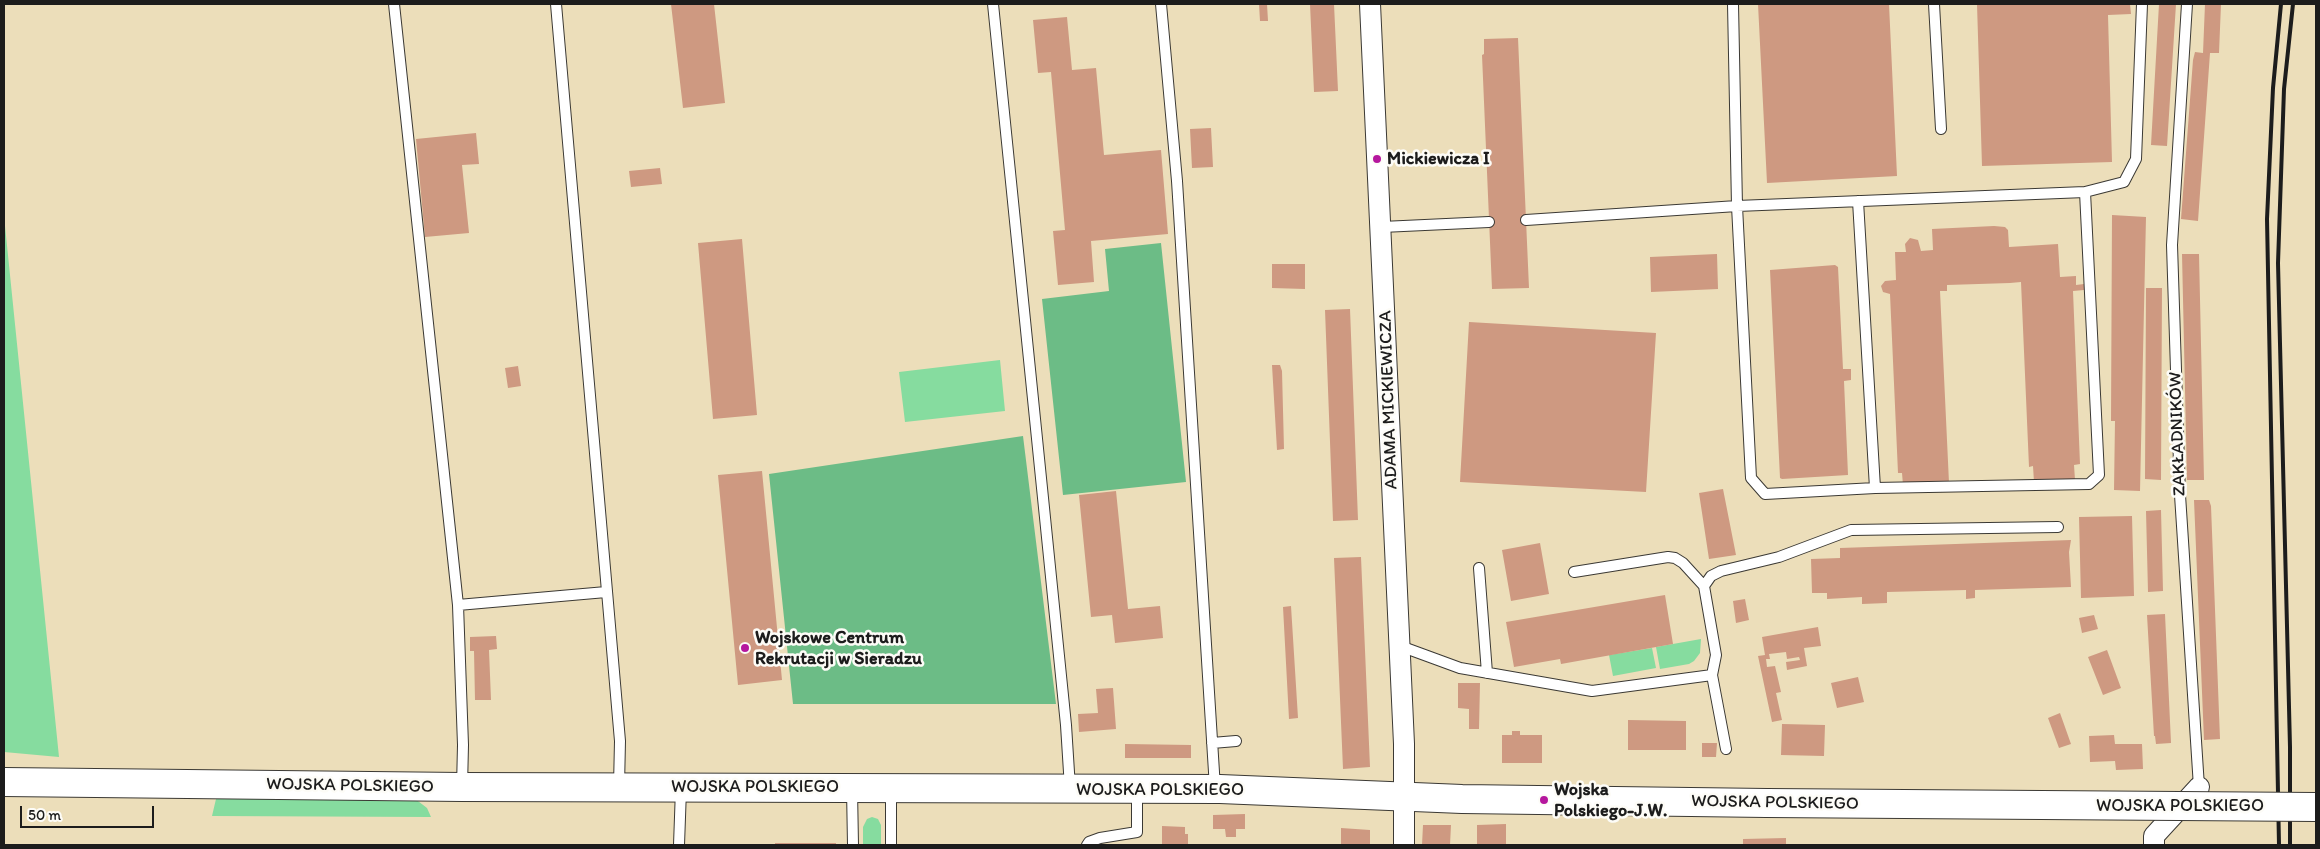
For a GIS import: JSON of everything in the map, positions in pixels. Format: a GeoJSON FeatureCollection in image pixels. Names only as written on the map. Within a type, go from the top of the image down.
{"type":"FeatureCollection","features":[{"type":"Feature","properties":{"kind":"main road","name":"WOJSKA POLSKIEGO"},"geometry":{"type":"LineString","coordinates":[[4,782],[462,787],[1215,789],[1462,799],[2316,807]]}},
{"type":"Feature","properties":{"kind":"street","name":"ADAMA MICKIEWICZA"},"geometry":{"type":"LineString","coordinates":[[1370,4],[1382,227],[1404,744],[1404,845]]}},
{"type":"Feature","properties":{"kind":"street","name":"ZAKŁADNIKÓW"},"geometry":{"type":"LineString","coordinates":[[2154,845],[2154,836],[2199,787]]}},
{"type":"Feature","properties":{"kind":"lane"},"geometry":{"type":"LineString","coordinates":[[394,4],[458,605],[463,744],[462,787]]}},
{"type":"Feature","properties":{"kind":"lane"},"geometry":{"type":"LineString","coordinates":[[556,4],[620,742],[619,787]]}},
{"type":"Feature","properties":{"kind":"lane"},"geometry":{"type":"LineString","coordinates":[[996,4],[1066,724],[1070,789]]}},
{"type":"Feature","properties":{"kind":"lane"},"geometry":{"type":"LineString","coordinates":[[1161,4],[1177,181],[1215,789]]}},
{"type":"Feature","properties":{"kind":"lane"},"geometry":{"type":"LineString","coordinates":[[1733,4],[1737,206],[1751,478],[1765,494],[1875,488],[2089,484],[2099,475],[2085,192]]}},
{"type":"Feature","properties":{"kind":"lane"},"geometry":{"type":"LineString","coordinates":[[1934,4],[1941,129]]}},
{"type":"Feature","properties":{"kind":"lane"},"geometry":{"type":"LineString","coordinates":[[1526,220],[1737,206],[2085,192],[2124,182],[2136,159],[2142,4]]}},
{"type":"Feature","properties":{"kind":"lane","name":"ZAKŁADNIKÓW"},"geometry":{"type":"LineString","coordinates":[[2187,4],[2172,245],[2180,495],[2199,787]]}},
{"type":"Feature","properties":{"kind":"lane"},"geometry":{"type":"LineString","coordinates":[[1858,201],[1875,488]]}},
{"type":"Feature","properties":{"kind":"lane"},"geometry":{"type":"LineString","coordinates":[[1382,227],[1489,222]]}},
{"type":"Feature","properties":{"kind":"lane"},"geometry":{"type":"LineString","coordinates":[[1704,586],[1710,576],[1720,571],[1786,555],[1851,530],[2058,527]]}},
{"type":"Feature","properties":{"kind":"lane"},"geometry":{"type":"LineString","coordinates":[[1574,572],[1668,557],[1683,562],[1704,586],[1716,654],[1712,675],[1726,749]]}},
{"type":"Feature","properties":{"kind":"lane"},"geometry":{"type":"LineString","coordinates":[[1480,568],[1487,673]]}},
{"type":"Feature","properties":{"kind":"lane"},"geometry":{"type":"LineString","coordinates":[[458,605],[606,592]]}},
{"type":"Feature","properties":{"kind":"lane"},"geometry":{"type":"LineString","coordinates":[[1400,646],[1460,668],[1592,691],[1712,675]]}},
{"type":"Feature","properties":{"kind":"lane"},"geometry":{"type":"LineString","coordinates":[[1212,743],[1236,741]]}},
{"type":"Feature","properties":{"kind":"lane"},"geometry":{"type":"LineString","coordinates":[[679,845],[681,787]]}},
{"type":"Feature","properties":{"kind":"lane"},"geometry":{"type":"LineString","coordinates":[[852,788],[853,845]]}},
{"type":"Feature","properties":{"kind":"lane"},"geometry":{"type":"LineString","coordinates":[[891,788],[891,845]]}},
{"type":"Feature","properties":{"kind":"lane"},"geometry":{"type":"LineString","coordinates":[[1087,845],[1089,842],[1100,838],[1116,840],[1137,832],[1137,790]]}},
{"type":"Feature","properties":{"kind":"green space"},"geometry":{"type":"Polygon","coordinates":[[[4,216],[59,757],[4,752],[4,216]]]}},
{"type":"Feature","properties":{"kind":"green space"},"geometry":{"type":"Polygon","coordinates":[[[1161,243],[1186,482],[1063,495],[1042,299],[1109,291],[1105,249],[1161,243]]]}},
{"type":"Feature","properties":{"kind":"green space"},"geometry":{"type":"Polygon","coordinates":[[[1000,360],[1005,411],[905,422],[899,372],[1000,360]]]}},
{"type":"Feature","properties":{"kind":"green space"},"geometry":{"type":"Polygon","coordinates":[[[1023,436],[1056,704],[793,704],[769,474],[1023,436]]]}},
{"type":"Feature","properties":{"kind":"green space"},"geometry":{"type":"Polygon","coordinates":[[[1701,639],[1700,653],[1694,661],[1689,664],[1660,669],[1656,647],[1701,639]]]}},
{"type":"Feature","properties":{"kind":"green space"},"geometry":{"type":"Polygon","coordinates":[[[1652,648],[1656,668],[1613,676],[1609,655],[1652,648]]]}},
{"type":"Feature","properties":{"kind":"green space"},"geometry":{"type":"Polygon","coordinates":[[[221,797],[414,798],[427,808],[431,817],[212,816],[216,799],[221,797]]]}},
{"type":"Feature","properties":{"kind":"green space"},"geometry":{"type":"Polygon","coordinates":[[[872,817],[878,819],[881,825],[881,845],[863,845],[863,827],[867,819],[872,817]]]}},
{"type":"Feature","properties":{"kind":"building"},"geometry":{"type":"Polygon","coordinates":[[[671,4],[714,4],[725,103],[683,108],[671,4]]]}},
{"type":"Feature","properties":{"kind":"building"},"geometry":{"type":"Polygon","coordinates":[[[1259,4],[1267,4],[1268,21],[1260,21],[1259,4]]]}},
{"type":"Feature","properties":{"kind":"building"},"geometry":{"type":"Polygon","coordinates":[[[1310,4],[1334,4],[1338,91],[1314,92],[1310,4]]]}},
{"type":"Feature","properties":{"kind":"building"},"geometry":{"type":"Polygon","coordinates":[[[1758,4],[1889,4],[1897,176],[1767,183],[1758,4]]]}},
{"type":"Feature","properties":{"kind":"building"},"geometry":{"type":"Polygon","coordinates":[[[1977,4],[2130,4],[2131,14],[2108,15],[2112,162],[1982,166],[1977,4]]]}},
{"type":"Feature","properties":{"kind":"building"},"geometry":{"type":"Polygon","coordinates":[[[2159,4],[2176,4],[2167,146],[2151,145],[2159,4]]]}},
{"type":"Feature","properties":{"kind":"building"},"geometry":{"type":"Polygon","coordinates":[[[2205,4],[2221,4],[2219,53],[2210,53],[2198,221],[2181,219],[2193,60],[2195,52],[2203,53],[2205,4]]]}},
{"type":"Feature","properties":{"kind":"building"},"geometry":{"type":"Polygon","coordinates":[[[1067,17],[1072,70],[1096,68],[1104,155],[1161,150],[1168,234],[1091,241],[1094,282],[1058,285],[1053,231],[1065,230],[1051,72],[1038,73],[1033,20],[1067,17]]]}},
{"type":"Feature","properties":{"kind":"building"},"geometry":{"type":"Polygon","coordinates":[[[1518,38],[1529,288],[1492,289],[1482,55],[1484,54],[1484,39],[1518,38]]]}},
{"type":"Feature","properties":{"kind":"building"},"geometry":{"type":"Polygon","coordinates":[[[1211,128],[1213,167],[1192,168],[1190,129],[1211,128]]]}},
{"type":"Feature","properties":{"kind":"building"},"geometry":{"type":"Polygon","coordinates":[[[476,133],[479,164],[462,165],[469,233],[425,237],[416,139],[476,133]]]}},
{"type":"Feature","properties":{"kind":"building"},"geometry":{"type":"Polygon","coordinates":[[[660,168],[662,184],[631,187],[629,171],[660,168]]]}},
{"type":"Feature","properties":{"kind":"building"},"geometry":{"type":"Polygon","coordinates":[[[2112,215],[2146,217],[2140,491],[2114,490],[2115,421],[2111,421],[2112,215]]]}},
{"type":"Feature","properties":{"kind":"building"},"geometry":{"type":"Polygon","coordinates":[[[2005,227],[2008,230],[2009,247],[2058,244],[2060,277],[2076,276],[2076,285],[2084,284],[2084,290],[2073,291],[2080,464],[2074,465],[2075,480],[2034,482],[2033,466],[2029,467],[2021,282],[1947,285],[1947,291],[1940,291],[1949,483],[1903,485],[1902,473],[1898,473],[1890,294],[1883,292],[1881,286],[1885,281],[1896,280],[1895,252],[1906,252],[1905,244],[1910,238],[1918,240],[1921,251],[1933,250],[1932,229],[2005,227]]]}},
{"type":"Feature","properties":{"kind":"building"},"geometry":{"type":"Polygon","coordinates":[[[742,239],[757,415],[713,419],[698,243],[742,239]]]}},
{"type":"Feature","properties":{"kind":"building"},"geometry":{"type":"Polygon","coordinates":[[[1717,254],[1718,289],[1651,292],[1650,257],[1717,254]]]}},
{"type":"Feature","properties":{"kind":"building"},"geometry":{"type":"Polygon","coordinates":[[[2182,254],[2199,254],[2204,480],[2187,480],[2182,254]]]}},
{"type":"Feature","properties":{"kind":"building"},"geometry":{"type":"Polygon","coordinates":[[[1272,264],[1305,264],[1305,289],[1272,288],[1272,264]]]}},
{"type":"Feature","properties":{"kind":"building"},"geometry":{"type":"Polygon","coordinates":[[[1835,265],[1838,267],[1843,369],[1851,369],[1851,380],[1844,381],[1848,475],[1782,479],[1780,478],[1770,270],[1835,265]]]}},
{"type":"Feature","properties":{"kind":"building"},"geometry":{"type":"Polygon","coordinates":[[[2146,288],[2162,288],[2161,480],[2145,479],[2146,288]]]}},
{"type":"Feature","properties":{"kind":"building"},"geometry":{"type":"Polygon","coordinates":[[[1350,309],[1358,520],[1333,521],[1325,310],[1350,309]]]}},
{"type":"Feature","properties":{"kind":"building"},"geometry":{"type":"Polygon","coordinates":[[[1469,322],[1656,333],[1646,492],[1460,482],[1469,322]]]}},
{"type":"Feature","properties":{"kind":"building"},"geometry":{"type":"Polygon","coordinates":[[[1272,365],[1280,365],[1282,371],[1284,449],[1277,450],[1272,365]]]}},
{"type":"Feature","properties":{"kind":"building"},"geometry":{"type":"Polygon","coordinates":[[[518,366],[521,386],[508,388],[505,368],[518,366]]]}},
{"type":"Feature","properties":{"kind":"building"},"geometry":{"type":"Polygon","coordinates":[[[762,471],[782,680],[738,685],[718,475],[762,471]]]}},
{"type":"Feature","properties":{"kind":"building"},"geometry":{"type":"Polygon","coordinates":[[[1723,489],[1736,555],[1709,559],[1699,493],[1723,489]]]}},
{"type":"Feature","properties":{"kind":"building"},"geometry":{"type":"Polygon","coordinates":[[[1116,491],[1128,609],[1160,606],[1163,638],[1115,643],[1112,615],[1091,617],[1079,495],[1116,491]]]}},
{"type":"Feature","properties":{"kind":"building"},"geometry":{"type":"Polygon","coordinates":[[[2194,500],[2209,500],[2211,506],[2220,739],[2204,740],[2194,500]]]}},
{"type":"Feature","properties":{"kind":"building"},"geometry":{"type":"Polygon","coordinates":[[[2161,510],[2163,591],[2148,592],[2146,511],[2161,510]]]}},
{"type":"Feature","properties":{"kind":"building"},"geometry":{"type":"Polygon","coordinates":[[[2132,516],[2134,596],[2081,598],[2079,517],[2132,516]]]}},
{"type":"Feature","properties":{"kind":"building"},"geometry":{"type":"Polygon","coordinates":[[[2071,540],[2069,552],[2071,587],[1975,590],[1975,598],[1966,599],[1966,590],[1887,592],[1887,603],[1862,604],[1862,597],[1827,599],[1827,593],[1812,593],[1811,559],[1840,558],[1840,548],[2071,540]]]}},
{"type":"Feature","properties":{"kind":"building"},"geometry":{"type":"Polygon","coordinates":[[[1540,543],[1549,594],[1511,601],[1502,550],[1540,543]]]}},
{"type":"Feature","properties":{"kind":"building"},"geometry":{"type":"Polygon","coordinates":[[[1361,557],[1370,767],[1343,769],[1334,558],[1361,557]]]}},
{"type":"Feature","properties":{"kind":"building"},"geometry":{"type":"Polygon","coordinates":[[[1665,595],[1673,644],[1561,664],[1560,659],[1514,667],[1506,622],[1665,595]]]}},
{"type":"Feature","properties":{"kind":"building"},"geometry":{"type":"Polygon","coordinates":[[[1745,599],[1749,620],[1736,623],[1733,601],[1745,599]]]}},
{"type":"Feature","properties":{"kind":"building"},"geometry":{"type":"Polygon","coordinates":[[[1291,606],[1298,718],[1289,719],[1283,607],[1291,606]]]}},
{"type":"Feature","properties":{"kind":"building"},"geometry":{"type":"Polygon","coordinates":[[[2165,614],[2171,743],[2156,744],[2147,615],[2165,614]]]}},
{"type":"Feature","properties":{"kind":"building"},"geometry":{"type":"Polygon","coordinates":[[[2094,615],[2098,629],[2082,633],[2079,618],[2094,615]]]}},
{"type":"Feature","properties":{"kind":"building"},"geometry":{"type":"Polygon","coordinates":[[[1818,627],[1821,646],[1804,648],[1807,666],[1787,670],[1786,662],[1800,660],[1799,657],[1787,659],[1786,652],[1769,654],[1770,659],[1766,659],[1767,667],[1775,666],[1781,692],[1776,693],[1782,720],[1772,722],[1758,656],[1765,655],[1762,637],[1818,627]]]}},
{"type":"Feature","properties":{"kind":"building"},"geometry":{"type":"Polygon","coordinates":[[[496,636],[497,649],[489,650],[491,700],[475,700],[474,651],[470,651],[470,637],[496,636]]]}},
{"type":"Feature","properties":{"kind":"building"},"geometry":{"type":"Polygon","coordinates":[[[2107,650],[2121,688],[2103,695],[2088,657],[2107,650]]]}},
{"type":"Feature","properties":{"kind":"building"},"geometry":{"type":"Polygon","coordinates":[[[1858,677],[1864,702],[1837,708],[1831,683],[1858,677]]]}},
{"type":"Feature","properties":{"kind":"building"},"geometry":{"type":"Polygon","coordinates":[[[1458,683],[1480,683],[1479,729],[1469,729],[1469,709],[1458,708],[1458,683]]]}},
{"type":"Feature","properties":{"kind":"building"},"geometry":{"type":"Polygon","coordinates":[[[1113,688],[1116,729],[1079,732],[1078,714],[1098,713],[1096,689],[1113,688]]]}},
{"type":"Feature","properties":{"kind":"building"},"geometry":{"type":"Polygon","coordinates":[[[2060,713],[2071,744],[2059,748],[2048,718],[2060,713]]]}},
{"type":"Feature","properties":{"kind":"building"},"geometry":{"type":"Polygon","coordinates":[[[1628,720],[1686,721],[1686,750],[1628,750],[1628,720]]]}},
{"type":"Feature","properties":{"kind":"building"},"geometry":{"type":"Polygon","coordinates":[[[1782,724],[1825,725],[1824,756],[1781,755],[1782,724]]]}},
{"type":"Feature","properties":{"kind":"building"},"geometry":{"type":"Polygon","coordinates":[[[1512,731],[1520,731],[1520,735],[1542,735],[1542,763],[1502,763],[1502,735],[1512,735],[1512,731]]]}},
{"type":"Feature","properties":{"kind":"building"},"geometry":{"type":"Polygon","coordinates":[[[2114,735],[2115,744],[2142,744],[2143,769],[2116,770],[2115,761],[2090,762],[2089,736],[2114,735]]]}},
{"type":"Feature","properties":{"kind":"building"},"geometry":{"type":"Polygon","coordinates":[[[1702,743],[1717,743],[1716,757],[1702,757],[1702,743]]]}},
{"type":"Feature","properties":{"kind":"building"},"geometry":{"type":"Polygon","coordinates":[[[1125,744],[1191,745],[1191,758],[1125,758],[1125,744]]]}},
{"type":"Feature","properties":{"kind":"building"},"geometry":{"type":"Polygon","coordinates":[[[1245,814],[1245,829],[1236,829],[1236,837],[1226,837],[1225,829],[1213,829],[1213,815],[1245,814]]]}},
{"type":"Feature","properties":{"kind":"building"},"geometry":{"type":"Polygon","coordinates":[[[1506,824],[1506,845],[1477,845],[1477,825],[1506,824]]]}},
{"type":"Feature","properties":{"kind":"building"},"geometry":{"type":"Polygon","coordinates":[[[1423,825],[1451,825],[1450,845],[1422,845],[1423,825]]]}},
{"type":"Feature","properties":{"kind":"building"},"geometry":{"type":"Polygon","coordinates":[[[1162,826],[1185,827],[1185,834],[1188,834],[1188,845],[1162,845],[1162,826]]]}},
{"type":"Feature","properties":{"kind":"building"},"geometry":{"type":"Polygon","coordinates":[[[1341,828],[1370,830],[1370,845],[1341,845],[1341,828]]]}},
{"type":"Feature","properties":{"kind":"building"},"geometry":{"type":"Polygon","coordinates":[[[1786,838],[1786,845],[1743,845],[1743,839],[1786,838]]]}},
{"type":"Feature","properties":{"kind":"building"},"geometry":{"type":"Polygon","coordinates":[[[775,843],[836,843],[836,845],[775,845],[775,843]]]}},
{"type":"Feature","properties":{"kind":"railway"},"geometry":{"type":"LineString","coordinates":[[2279,845],[2267,219],[2273,88],[2281,4]]}},
{"type":"Feature","properties":{"kind":"railway"},"geometry":{"type":"LineString","coordinates":[[2290,845],[2290,747],[2278,263],[2284,89],[2293,4]]}},
{"type":"Feature","properties":{"kind":"place","name":"Mickiewicza I"},"geometry":{"type":"Point","coordinates":[1377,159]}},
{"type":"Feature","properties":{"kind":"place","name":"Wojskowe Centrum Rekrutacji w Sieradzu"},"geometry":{"type":"Point","coordinates":[745,648]}},
{"type":"Feature","properties":{"kind":"place","name":"Wojska Polskiego-J.W."},"geometry":{"type":"Point","coordinates":[1544,800]}}]}
